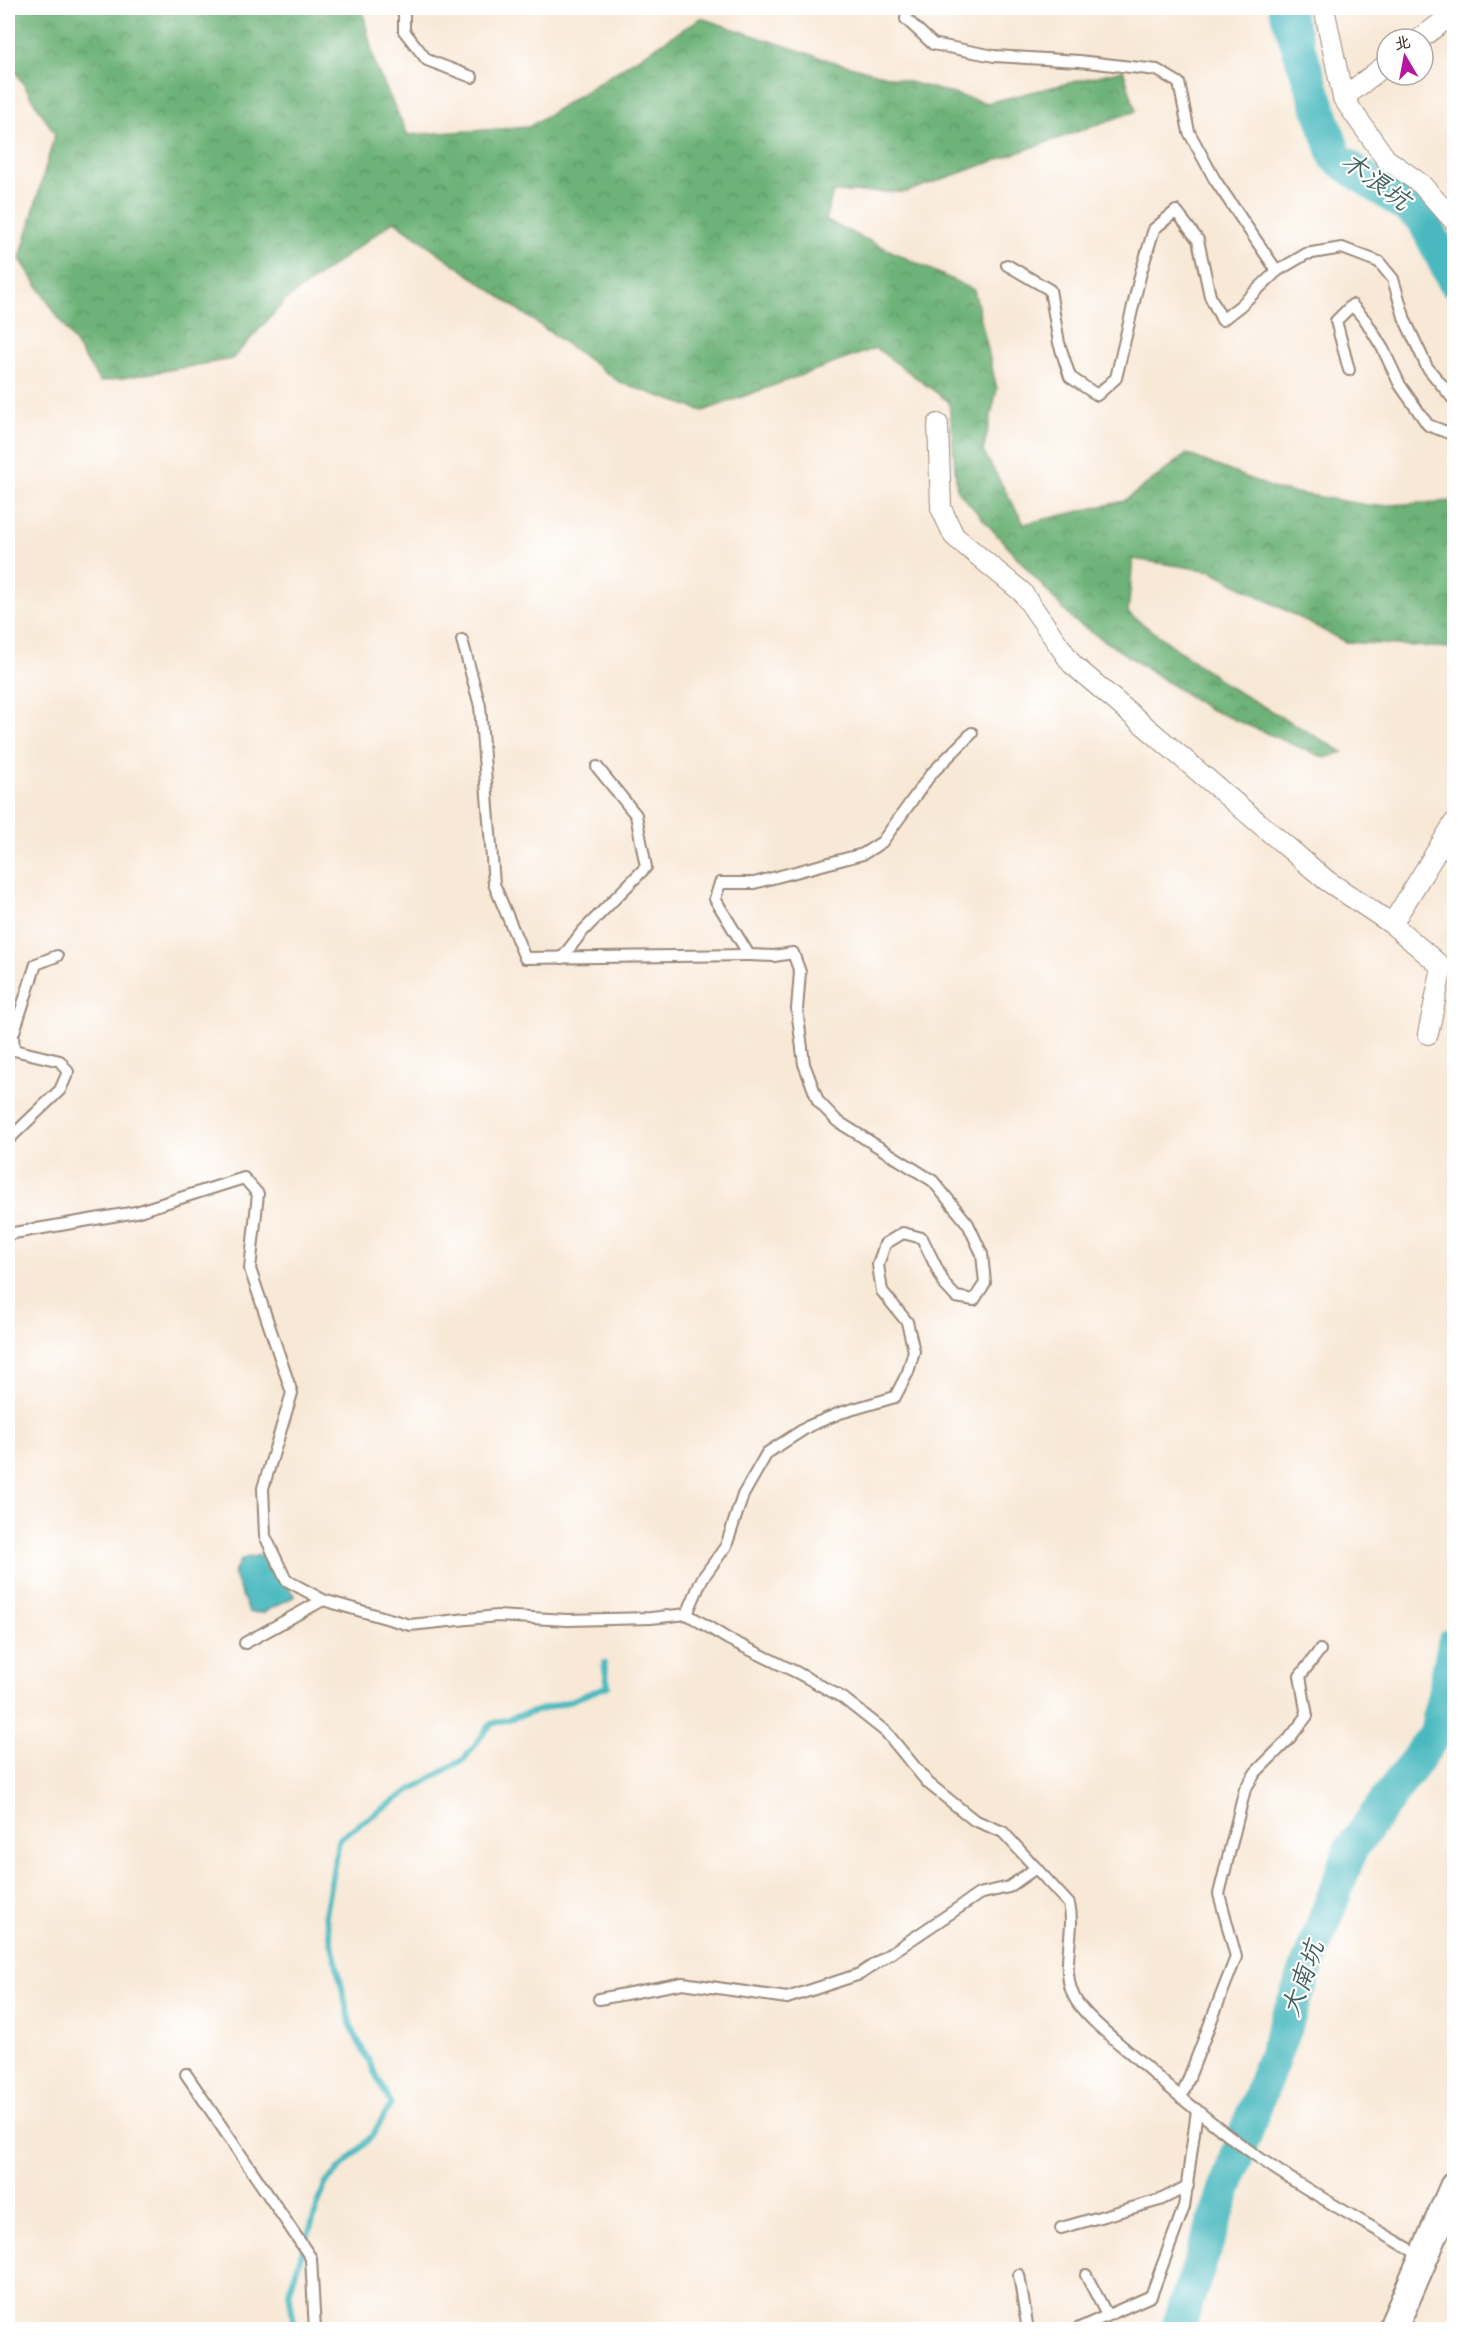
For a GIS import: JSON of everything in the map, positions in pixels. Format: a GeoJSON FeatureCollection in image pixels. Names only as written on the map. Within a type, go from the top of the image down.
{"type":"FeatureCollection","features":[{"type":"Feature","properties":{"kind":"street"},"geometry":{"type":"LineString","coordinates":[[1324,8],[1343,98],[1386,159],[1421,184],[1455,221]]}},
{"type":"Feature","properties":{"kind":"street"},"geometry":{"type":"LineString","coordinates":[[1435,28],[1455,13]]}},
{"type":"Feature","properties":{"kind":"street"},"geometry":{"type":"LineString","coordinates":[[1343,98],[1375,73]]}},
{"type":"Feature","properties":{"kind":"street"},"geometry":{"type":"LineString","coordinates":[[938,424],[941,508],[954,536],[1022,592],[1072,664],[1326,880],[1392,924],[1442,967],[1428,1034]]}},
{"type":"Feature","properties":{"kind":"street"},"geometry":{"type":"LineString","coordinates":[[1392,924],[1455,823]]}},
{"type":"Feature","properties":{"kind":"street"},"geometry":{"type":"LineString","coordinates":[[1392,2330],[1455,2187]]}},
{"type":"Feature","properties":{"kind":"lane"},"geometry":{"type":"LineString","coordinates":[[404,8],[404,30],[427,60],[472,77]]}},
{"type":"Feature","properties":{"kind":"lane"},"geometry":{"type":"LineString","coordinates":[[908,8],[906,19],[933,45],[994,56],[1079,61],[1157,70],[1179,83],[1189,132],[1215,180],[1277,271]]}},
{"type":"Feature","properties":{"kind":"lane"},"geometry":{"type":"LineString","coordinates":[[1007,265],[1050,290],[1059,343],[1070,377],[1097,395],[1116,378],[1141,272],[1154,229],[1176,212],[1198,240],[1210,296],[1222,320],[1277,271],[1306,254],[1342,248],[1379,262],[1393,279],[1405,320],[1427,367],[1455,400]]}},
{"type":"Feature","properties":{"kind":"lane"},"geometry":{"type":"LineString","coordinates":[[1349,370],[1336,321],[1352,305],[1366,321],[1383,349],[1400,385],[1428,425],[1455,435]]}},
{"type":"Feature","properties":{"kind":"lane"},"geometry":{"type":"LineString","coordinates":[[462,640],[480,706],[494,884],[525,958],[774,956],[793,953],[800,972],[797,1010],[804,1064],[818,1101],[837,1121],[933,1181],[968,1224],[982,1254],[985,1283],[974,1300],[956,1297],[945,1285],[922,1238],[903,1233],[885,1244],[879,1265],[882,1291],[907,1322],[914,1351],[909,1372],[895,1397],[840,1413],[809,1426],[767,1453],[743,1495],[726,1545],[702,1579],[687,1614]]}},
{"type":"Feature","properties":{"kind":"lane"},"geometry":{"type":"LineString","coordinates":[[749,955],[715,899],[720,883],[753,882],[863,855],[882,842],[931,774],[972,733]]}},
{"type":"Feature","properties":{"kind":"lane"},"geometry":{"type":"LineString","coordinates":[[562,958],[582,932],[646,867],[636,815],[597,767]]}},
{"type":"Feature","properties":{"kind":"lane"},"geometry":{"type":"LineString","coordinates":[[8,1140],[60,1090],[68,1072],[60,1061],[14,1050],[13,1035],[36,964],[57,956]]}},
{"type":"Feature","properties":{"kind":"lane"},"geometry":{"type":"LineString","coordinates":[[8,1234],[136,1212],[244,1178],[258,1194],[250,1269],[292,1393],[263,1488],[265,1536],[286,1580],[322,1600],[410,1625],[497,1616],[567,1620],[651,1618],[687,1614],[728,1639],[798,1672],[843,1698],[886,1732],[928,1783],[974,1820],[1003,1832],[1069,1904],[1072,1916],[1068,1945],[1068,1975],[1077,2001],[1102,2028],[1181,2098],[1272,2166],[1424,2257]]}},
{"type":"Feature","properties":{"kind":"lane"},"geometry":{"type":"LineString","coordinates":[[245,1643],[322,1600]]}},
{"type":"Feature","properties":{"kind":"lane"},"geometry":{"type":"LineString","coordinates":[[1181,2098],[1236,1957],[1219,1894],[1245,1789],[1256,1772],[1289,1739],[1307,1716],[1300,1676],[1320,1650]]}},
{"type":"Feature","properties":{"kind":"lane"},"geometry":{"type":"LineString","coordinates":[[599,1999],[684,1983],[787,1998],[860,1974],[979,1894],[1009,1887],[1036,1868]]}},
{"type":"Feature","properties":{"kind":"lane"},"geometry":{"type":"LineString","coordinates":[[186,2074],[311,2258],[315,2330]]}},
{"type":"Feature","properties":{"kind":"lane"},"geometry":{"type":"LineString","coordinates":[[1075,2330],[1151,2296],[1184,2207],[1197,2110]]}},
{"type":"Feature","properties":{"kind":"lane"},"geometry":{"type":"LineString","coordinates":[[1061,2228],[1160,2200],[1188,2186]]}},
{"type":"Feature","properties":{"kind":"lane"},"geometry":{"type":"LineString","coordinates":[[1086,2275],[1107,2315]]}},
{"type":"Feature","properties":{"kind":"lane"},"geometry":{"type":"LineString","coordinates":[[1018,2276],[1029,2330]]}},
{"type":"Feature","properties":{"kind":"green space"},"geometry":{"type":"Polygon","coordinates":[[[8,8],[362,8],[375,65],[408,135],[529,127],[701,18],[831,61],[987,103],[1123,70],[1136,111],[906,192],[833,192],[825,220],[974,290],[997,389],[983,451],[1024,524],[1124,501],[1187,454],[1278,490],[1373,506],[1454,501],[1454,643],[1451,648],[1345,642],[1212,571],[1133,559],[1128,613],[1231,688],[1343,752],[1325,758],[1207,708],[1073,620],[957,490],[949,402],[876,348],[703,411],[621,383],[394,221],[286,300],[232,359],[100,382],[20,259],[55,134],[8,60],[8,8]]]}},
{"type":"Feature","properties":{"kind":"water"},"geometry":{"type":"Polygon","coordinates":[[[265,1554],[279,1577],[295,1596],[263,1613],[249,1612],[233,1573],[242,1559],[265,1554]]]}},
{"type":"Feature","properties":{"kind":"waterway","name":"木浪坑"},"geometry":{"type":"LineString","coordinates":[[1285,8],[1336,158],[1422,217],[1454,281]]}},
{"type":"Feature","properties":{"kind":"waterway","name":"大南坑"},"geometry":{"type":"LineString","coordinates":[[1177,2330],[1234,2164],[1351,1849],[1436,1733],[1454,1644]]}},
{"type":"Feature","properties":{"kind":"waterway"},"geometry":{"type":"LineString","coordinates":[[295,2330],[289,2292],[325,2184],[372,2136],[391,2104],[351,2027],[325,1914],[339,1838],[406,1793],[464,1759],[491,1724],[567,1702],[608,1686],[604,1663]]}}]}
